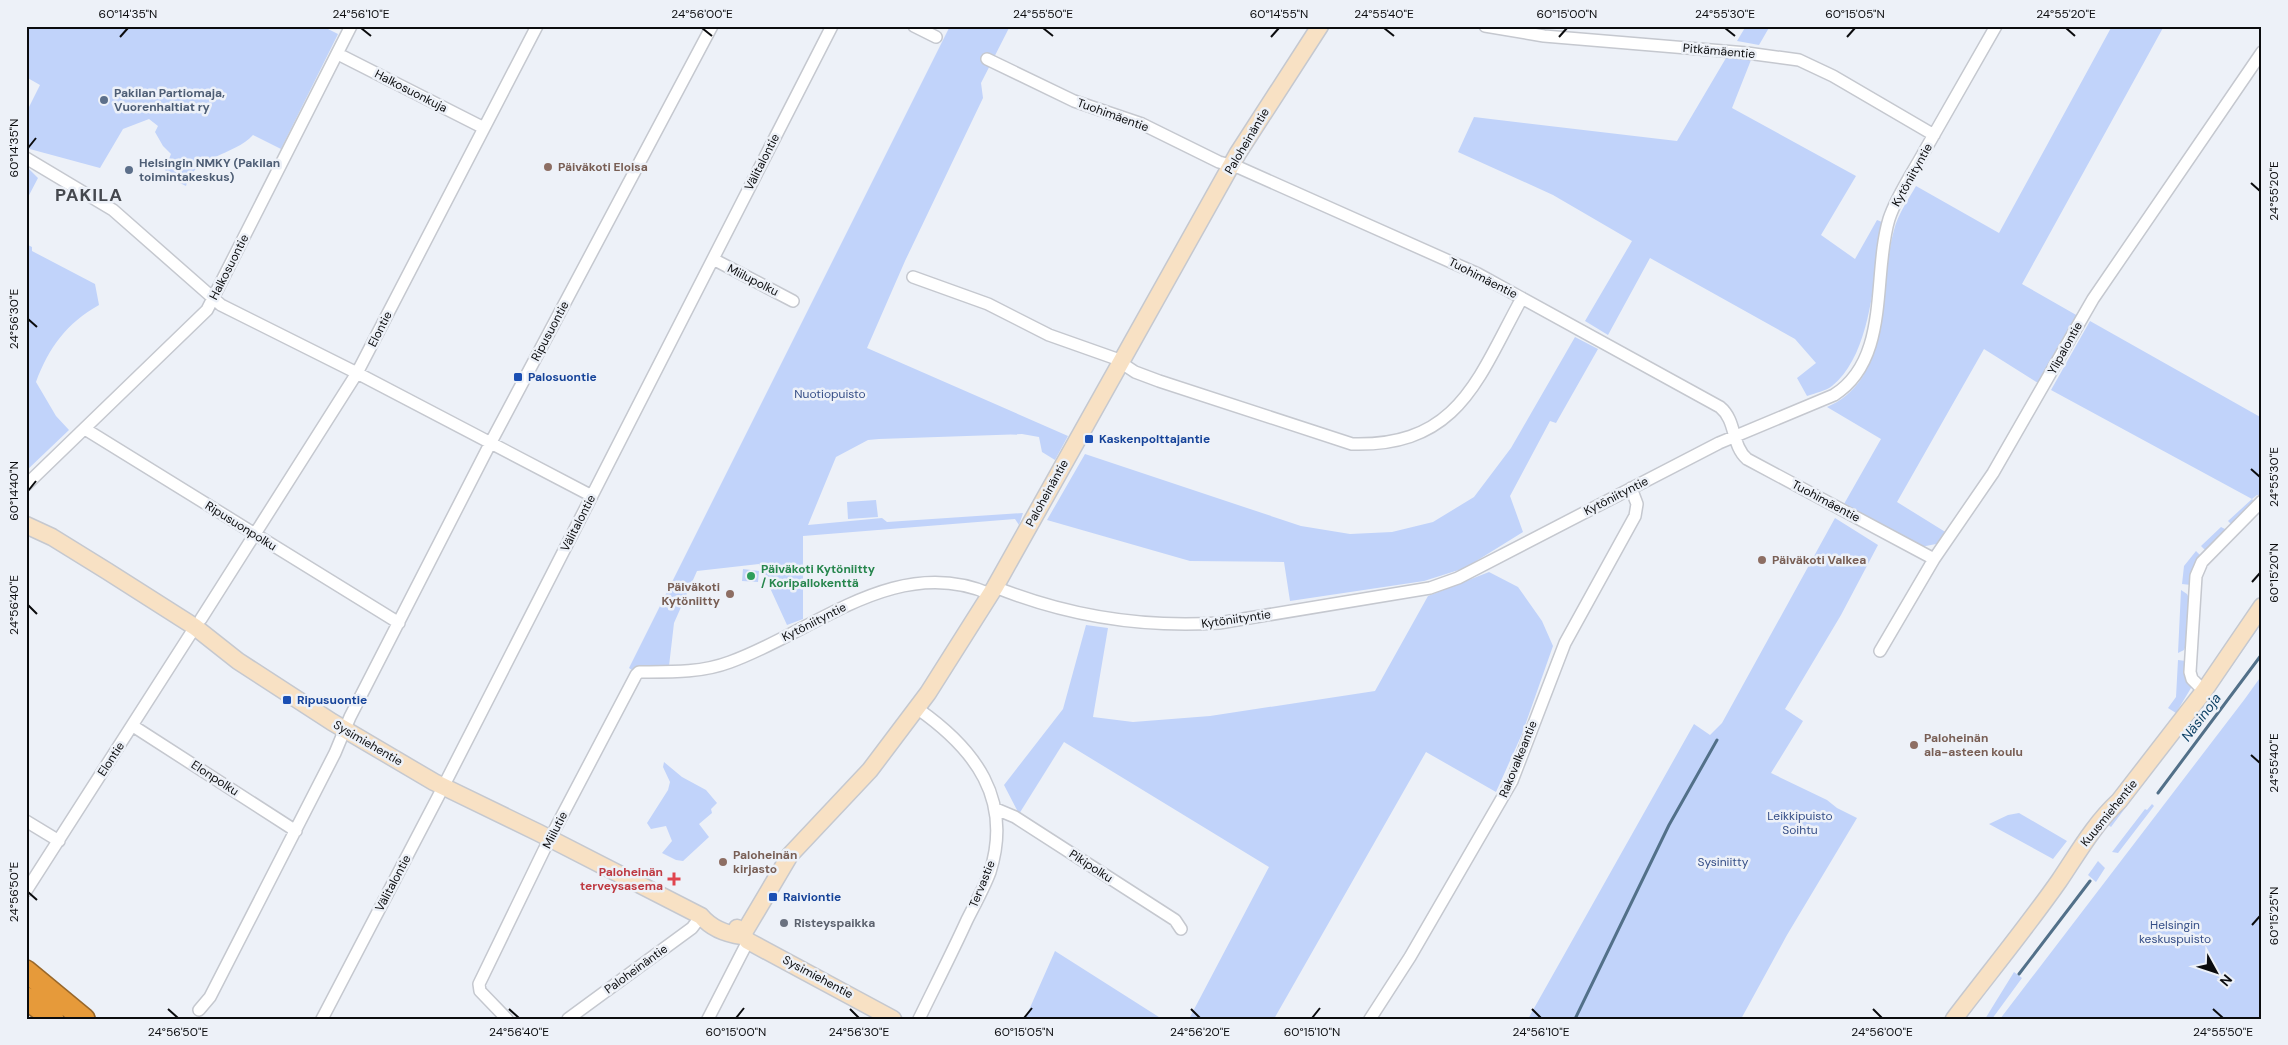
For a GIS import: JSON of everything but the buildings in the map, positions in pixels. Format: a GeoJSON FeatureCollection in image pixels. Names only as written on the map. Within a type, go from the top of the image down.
{"type":"FeatureCollection","features":[{"type":"Feature","properties":{"kind":"highway"},"geometry":{"type":"LineString","coordinates":[[26,971],[84,1019]]}},
{"type":"Feature","properties":{"kind":"highway"},"geometry":{"type":"LineString","coordinates":[[26,998],[53,1019]]}},
{"type":"Feature","properties":{"kind":"street","name":"Halkosuontie"},"geometry":{"type":"LineString","coordinates":[[26,484],[207,310],[351,26]]}},
{"type":"Feature","properties":{"kind":"street","name":"Elontie"},"geometry":{"type":"LineString","coordinates":[[26,891],[357,373],[537,26]]}},
{"type":"Feature","properties":{"kind":"street","name":"Ripusuontie"},"geometry":{"type":"LineString","coordinates":[[198,1010],[210,997],[296,831],[491,442],[712,26]]}},
{"type":"Feature","properties":{"kind":"street","name":"Välitalontie"},"geometry":{"type":"LineString","coordinates":[[322,1019],[443,787],[832,26]]}},
{"type":"Feature","properties":{"kind":"street"},"geometry":{"type":"LineString","coordinates":[[914,26],[936,37]]}},
{"type":"Feature","properties":{"kind":"street","name":"Paloheinäntie"},"geometry":{"type":"LineString","coordinates":[[745,938],[790,855],[870,770],[918,709],[993,590],[1232,166],[1320,26]]}},
{"type":"Feature","properties":{"kind":"street","name":"Pitkämäentie"},"geometry":{"type":"LineString","coordinates":[[1485,26],[1544,36],[1747,53],[1799,60],[1833,76],[1934,135]]}},
{"type":"Feature","properties":{"kind":"street","name":"Kytöniityntie"},"geometry":{"type":"LineString","coordinates":[[639,672],[682,672],[729,663],[767,646],[846,605],[893,588],[928,583],[957,584],[993,590],[1058,609],[1114,620],[1165,624],[1219,623],[1444,584],[1735,436],[1834,395],[1848,384],[1856,374],[1866,354],[1873,330],[1884,238],[1896,201],[1996,26]]}},
{"type":"Feature","properties":{"kind":"street","name":"Ylipalontie"},"geometry":{"type":"LineString","coordinates":[[1880,651],[1934,559],[1994,473],[2093,299],[2262,52]]}},
{"type":"Feature","properties":{"kind":"street","name":"Halkosuonkuja"},"geometry":{"type":"LineString","coordinates":[[338,54],[484,128]]}},
{"type":"Feature","properties":{"kind":"street","name":"Tuohimäentie"},"geometry":{"type":"LineString","coordinates":[[987,59],[1074,101],[1142,124],[1219,162],[1433,253],[1522,298],[1720,407],[1729,416],[1741,454],[1747,459],[1934,559]]}},
{"type":"Feature","properties":{"kind":"street"},"geometry":{"type":"LineString","coordinates":[[26,158],[113,210],[221,305],[357,373],[592,496]]}},
{"type":"Feature","properties":{"kind":"street","name":"Miilupolku"},"geometry":{"type":"LineString","coordinates":[[713,259],[793,301]]}},
{"type":"Feature","properties":{"kind":"street"},"geometry":{"type":"LineString","coordinates":[[913,277],[988,304],[1049,334],[1108,356],[1120,364],[1159,381],[1352,444],[1381,445],[1420,433],[1448,415],[1459,405],[1476,384],[1522,298]]}},
{"type":"Feature","properties":{"kind":"street","name":"Ripusuonpolku"},"geometry":{"type":"LineString","coordinates":[[85,429],[399,623]]}},
{"type":"Feature","properties":{"kind":"street","name":"Rakovalkeantie"},"geometry":{"type":"LineString","coordinates":[[1370,1019],[1410,957],[1512,781],[1565,642],[1635,516],[1637,504],[1631,488]]}},
{"type":"Feature","properties":{"kind":"street"},"geometry":{"type":"LineString","coordinates":[[2204,691],[2192,679],[2190,672],[2196,576],[2207,557],[2262,501]]}},
{"type":"Feature","properties":{"kind":"street","name":"Sysimiehentie"},"geometry":{"type":"LineString","coordinates":[[26,525],[52,537],[198,623],[238,661],[345,730],[443,787],[550,838],[701,916],[712,926],[731,935],[745,938],[893,1019]]}},
{"type":"Feature","properties":{"kind":"street","name":"Kuusmiehentie"},"geometry":{"type":"LineString","coordinates":[[1954,1019],[2059,881],[2083,843],[2124,794],[2204,691],[2262,606]]}},
{"type":"Feature","properties":{"kind":"street","name":"Miilutie"},"geometry":{"type":"LineString","coordinates":[[507,1019],[480,991],[479,984],[550,838],[632,679],[639,672]]}},
{"type":"Feature","properties":{"kind":"street","name":"Tervastie"},"geometry":{"type":"LineString","coordinates":[[918,709],[973,759],[980,769],[996,809],[995,853],[987,879],[919,1019]]}},
{"type":"Feature","properties":{"kind":"street","name":"Elonpolku"},"geometry":{"type":"LineString","coordinates":[[133,726],[296,831]]}},
{"type":"Feature","properties":{"kind":"street","name":"Pikipolku"},"geometry":{"type":"LineString","coordinates":[[996,809],[1015,817],[1175,920],[1181,929]]}},
{"type":"Feature","properties":{"kind":"street"},"geometry":{"type":"LineString","coordinates":[[26,821],[59,841]]}},
{"type":"Feature","properties":{"kind":"street","name":"Paloheinäntie"},"geometry":{"type":"LineString","coordinates":[[568,1019],[692,928],[701,916]]}},
{"type":"Feature","properties":{"kind":"street"},"geometry":{"type":"LineString","coordinates":[[708,1019],[745,938]]}},
{"type":"Feature","properties":{"kind":"green space"},"geometry":{"type":"Polygon","coordinates":[[[26,26],[322,26],[338,34],[281,149],[253,135],[236,148],[205,162],[197,168],[190,176],[186,186],[168,177],[165,169],[171,154],[163,146],[155,132],[158,126],[149,119],[123,129],[100,168],[26,148],[26,113],[40,85],[26,77],[26,26]]]}},
{"type":"Feature","properties":{"kind":"green space","name":"Nuotiopuisto"},"geometry":{"type":"Polygon","coordinates":[[[950,26],[1010,26],[981,83],[983,98],[905,261],[867,348],[1068,436],[1055,460],[1042,452],[1039,437],[1022,434],[868,440],[836,457],[808,525],[882,518],[887,522],[1023,513],[1019,525],[1015,519],[803,536],[803,619],[787,625],[759,564],[697,571],[674,623],[669,666],[632,670],[629,668],[950,26]]]}},
{"type":"Feature","properties":{"kind":"green space"},"geometry":{"type":"Polygon","coordinates":[[[1746,26],[1770,26],[1759,45],[1737,41],[1746,26]]]}},
{"type":"Feature","properties":{"kind":"green space"},"geometry":{"type":"Polygon","coordinates":[[[2112,26],[2164,26],[2022,284],[2078,316],[2038,383],[1984,349],[1897,502],[1947,533],[1941,543],[1921,547],[1844,504],[1881,439],[1827,407],[1848,394],[1863,375],[1873,353],[1880,329],[1889,253],[1894,230],[1916,186],[1999,233],[2112,26]]]}},
{"type":"Feature","properties":{"kind":"green space"},"geometry":{"type":"Polygon","coordinates":[[[1726,58],[1751,60],[1732,108],[1856,176],[1821,235],[1855,259],[1877,220],[1882,222],[1869,310],[1864,333],[1856,353],[1846,371],[1832,386],[1824,391],[1807,396],[1797,378],[1816,363],[1795,339],[1650,258],[1608,335],[1585,321],[1632,241],[1553,195],[1458,152],[1474,117],[1677,141],[1726,58]]]}},
{"type":"Feature","properties":{"kind":"green space"},"geometry":{"type":"Polygon","coordinates":[[[27,167],[38,178],[26,201],[26,170],[27,167]]]}},
{"type":"Feature","properties":{"kind":"green space"},"geometry":{"type":"Polygon","coordinates":[[[26,244],[32,247],[32,251],[95,284],[99,305],[68,328],[53,347],[41,369],[36,382],[56,416],[69,430],[26,471],[26,244]]]}},
{"type":"Feature","properties":{"kind":"green space"},"geometry":{"type":"Polygon","coordinates":[[[2090,321],[2262,418],[2262,496],[2257,495],[2252,499],[2051,390],[2090,321]]]}},
{"type":"Feature","properties":{"kind":"green space"},"geometry":{"type":"Polygon","coordinates":[[[1575,337],[1598,349],[1556,423],[1550,421],[1510,496],[1523,532],[1465,568],[1424,581],[1290,601],[1284,562],[1190,561],[1047,520],[1085,454],[1301,526],[1350,534],[1392,532],[1433,522],[1474,497],[1511,448],[1575,337]]]}},
{"type":"Feature","properties":{"kind":"green space"},"geometry":{"type":"Polygon","coordinates":[[[2252,499],[2255,502],[2233,526],[2228,521],[2252,499]]]}},
{"type":"Feature","properties":{"kind":"green space"},"geometry":{"type":"Polygon","coordinates":[[[876,500],[878,517],[848,519],[847,502],[876,500]]]}},
{"type":"Feature","properties":{"kind":"green space","name":"Sysiniitty"},"geometry":{"type":"Polygon","coordinates":[[[1835,518],[1878,545],[1841,615],[1785,709],[1803,721],[1771,773],[1827,800],[1837,808],[1857,818],[1787,935],[1741,1019],[1528,1019],[1694,724],[1710,735],[1722,723],[1835,518]]]}},
{"type":"Feature","properties":{"kind":"green space"},"geometry":{"type":"Polygon","coordinates":[[[2221,527],[2227,530],[2207,552],[2201,546],[2221,527]]]}},
{"type":"Feature","properties":{"kind":"green space"},"geometry":{"type":"Polygon","coordinates":[[[2196,551],[2201,556],[2191,585],[2182,584],[2184,566],[2196,551]]]}},
{"type":"Feature","properties":{"kind":"green space","name":"Päiväkoti Kytöniitty / Koripallokenttä"},"geometry":{"type":"Polygon","coordinates":[[[743,569],[759,571],[758,582],[742,581],[743,569]]]}},
{"type":"Feature","properties":{"kind":"green space"},"geometry":{"type":"Polygon","coordinates":[[[1489,572],[1518,587],[1542,621],[1553,646],[1522,734],[1496,792],[1426,752],[1274,1019],[1189,1019],[1269,867],[1064,742],[1019,814],[1004,785],[1063,709],[1086,625],[1108,628],[1093,717],[1133,722],[1210,716],[1375,691],[1428,596],[1489,572]]]}},
{"type":"Feature","properties":{"kind":"green space"},"geometry":{"type":"Polygon","coordinates":[[[2181,590],[2189,598],[2186,646],[2184,650],[2178,653],[2181,590]]]}},
{"type":"Feature","properties":{"kind":"green space"},"geometry":{"type":"Polygon","coordinates":[[[2262,614],[2262,623],[2232,666],[2111,827],[2107,824],[2262,614]]]}},
{"type":"Feature","properties":{"kind":"green space"},"geometry":{"type":"Polygon","coordinates":[[[2178,660],[2186,661],[2191,688],[2176,713],[2168,708],[2176,697],[2178,660]]]}},
{"type":"Feature","properties":{"kind":"green space","name":"Helsingin keskuspuisto"},"geometry":{"type":"Polygon","coordinates":[[[2262,675],[2262,1019],[2000,1019],[2244,700],[2262,675]]]}},
{"type":"Feature","properties":{"kind":"green space"},"geometry":{"type":"Polygon","coordinates":[[[664,762],[682,777],[706,790],[717,803],[711,809],[712,813],[699,824],[709,837],[683,861],[676,860],[662,853],[672,841],[666,826],[651,829],[647,823],[668,790],[670,782],[663,767],[664,762]]]}},
{"type":"Feature","properties":{"kind":"green space"},"geometry":{"type":"Polygon","coordinates":[[[2152,804],[2154,806],[2118,853],[2112,852],[2145,809],[2147,810],[2152,804]]]}},
{"type":"Feature","properties":{"kind":"green space"},"geometry":{"type":"Polygon","coordinates":[[[2019,813],[2067,841],[2053,859],[1989,824],[2008,815],[2019,813]]]}},
{"type":"Feature","properties":{"kind":"green space"},"geometry":{"type":"Polygon","coordinates":[[[2098,861],[2105,868],[2096,882],[2088,875],[2098,861]]]}},
{"type":"Feature","properties":{"kind":"green space"},"geometry":{"type":"Polygon","coordinates":[[[1055,951],[1162,1019],[1025,1019],[1055,951]]]}},
{"type":"Feature","properties":{"kind":"green space"},"geometry":{"type":"Polygon","coordinates":[[[2014,972],[2022,978],[1992,1019],[1985,1019],[2014,972]]]}},
{"type":"Feature","properties":{"kind":"waterway","name":"Näsinoja"},"geometry":{"type":"LineString","coordinates":[[2158,793],[2262,654]]}},
{"type":"Feature","properties":{"kind":"waterway"},"geometry":{"type":"LineString","coordinates":[[1575,1019],[1669,825],[1717,740]]}},
{"type":"Feature","properties":{"kind":"waterway","name":"Näsinoja"},"geometry":{"type":"LineString","coordinates":[[2019,974],[2090,881]]}},
{"type":"Feature","properties":{"kind":"place","name":"Pakilan Partiomaja, Vuorenhaltiat ry"},"geometry":{"type":"Point","coordinates":[104,100]}},
{"type":"Feature","properties":{"kind":"place","name":"Päiväkoti Eloisa"},"geometry":{"type":"Point","coordinates":[548,167]}},
{"type":"Feature","properties":{"kind":"place","name":"Helsingin NMKY (Pakilan toimintakeskus)"},"geometry":{"type":"Point","coordinates":[129,170]}},
{"type":"Feature","properties":{"kind":"place","name":"Palosuontie"},"geometry":{"type":"Point","coordinates":[518,377]}},
{"type":"Feature","properties":{"kind":"place","name":"Kaskenpolttajantie"},"geometry":{"type":"Point","coordinates":[1089,439]}},
{"type":"Feature","properties":{"kind":"place","name":"Päiväkoti Valkea"},"geometry":{"type":"Point","coordinates":[1762,560]}},
{"type":"Feature","properties":{"kind":"place","name":"Päiväkoti Kytöniitty / Koripallokenttä"},"geometry":{"type":"Point","coordinates":[751,576]}},
{"type":"Feature","properties":{"kind":"place","name":"Päiväkoti Kytöniitty"},"geometry":{"type":"Point","coordinates":[730,594]}},
{"type":"Feature","properties":{"kind":"place","name":"Ripusuontie"},"geometry":{"type":"Point","coordinates":[287,700]}},
{"type":"Feature","properties":{"kind":"place","name":"Paloheinän ala-asteen koulu"},"geometry":{"type":"Point","coordinates":[1914,745]}},
{"type":"Feature","properties":{"kind":"place","name":"Paloheinän kirjasto"},"geometry":{"type":"Point","coordinates":[723,862]}},
{"type":"Feature","properties":{"kind":"place","name":"Paloheinän terveysasema"},"geometry":{"type":"Point","coordinates":[674,879]}},
{"type":"Feature","properties":{"kind":"place","name":"Raiviontie"},"geometry":{"type":"Point","coordinates":[773,897]}},
{"type":"Feature","properties":{"kind":"place","name":"Risteyspaikka"},"geometry":{"type":"Point","coordinates":[784,923]}},
{"type":"Feature","properties":{"kind":"district","name":"PAKILA"},"geometry":{"type":"Point","coordinates":[89,195]}},
{"type":"Feature","properties":{"kind":"park label","name":"Leikkipuisto Soihtu"},"geometry":{"type":"Point","coordinates":[1800,823]}}]}
